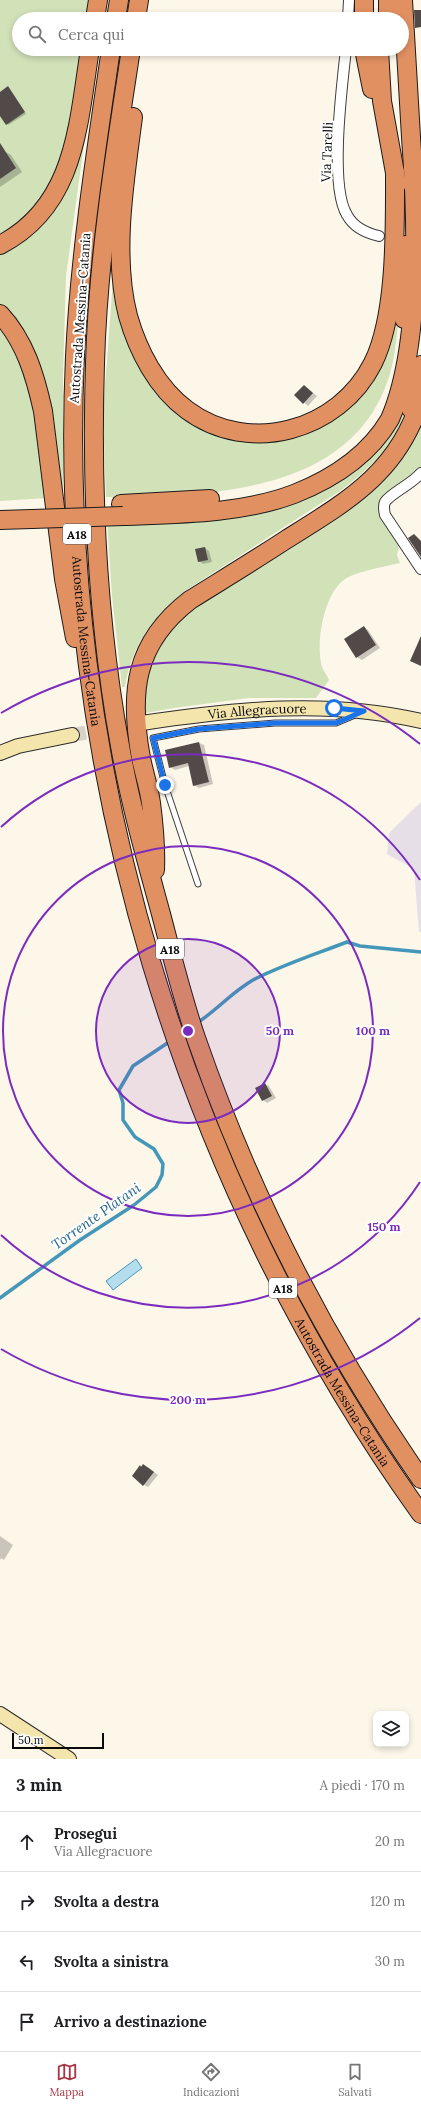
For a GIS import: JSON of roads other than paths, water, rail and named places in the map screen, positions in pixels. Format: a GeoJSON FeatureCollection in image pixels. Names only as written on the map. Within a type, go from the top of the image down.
{"type":"FeatureCollection","features":[{"type":"Feature","properties":{"kind":"highway"},"geometry":{"type":"LineString","coordinates":[[96,12],[98,0]]}},
{"type":"Feature","properties":{"kind":"highway"},"geometry":{"type":"LineString","coordinates":[[117,12],[119,0]]}},
{"type":"Feature","properties":{"kind":"highway"},"geometry":{"type":"LineString","coordinates":[[137,12],[140,0]]}},
{"type":"Feature","properties":{"kind":"highway"},"geometry":{"type":"LineString","coordinates":[[140,0],[142,12]]}},
{"type":"Feature","properties":{"kind":"highway"},"geometry":{"type":"LineString","coordinates":[[364,0],[364,12]]}},
{"type":"Feature","properties":{"kind":"highway"},"geometry":{"type":"LineString","coordinates":[[379,0],[379,12]]}},
{"type":"Feature","properties":{"kind":"highway"},"geometry":{"type":"LineString","coordinates":[[388,0],[388,12]]}},
{"type":"Feature","properties":{"kind":"highway"},"geometry":{"type":"LineString","coordinates":[[396,0],[397,12]]}},
{"type":"Feature","properties":{"kind":"highway"},"geometry":{"type":"LineString","coordinates":[[403,0],[404,12]]}},
{"type":"Feature","properties":{"kind":"highway"},"geometry":{"type":"LineString","coordinates":[[412,0],[419,79],[413,163]]}},
{"type":"Feature","properties":{"kind":"highway"},"geometry":{"type":"LineString","coordinates":[[0,245],[26,228],[43,211],[64,176],[74,145],[89,56]]}},
{"type":"Feature","properties":{"kind":"highway","name":"Autostrada Messina-Catania"},"geometry":{"type":"LineString","coordinates":[[110,56],[84,243],[75,359],[74,419],[76,510],[83,614],[94,706],[114,810],[138,914],[166,1012],[216,1146],[283,1289],[360,1424],[421,1514]]}},
{"type":"Feature","properties":{"kind":"highway","name":"Autostrada Messina-Catania"},"geometry":{"type":"LineString","coordinates":[[130,56],[110,189],[98,305],[94,397],[94,480],[98,572],[114,705],[127,782],[185,1005],[215,1091],[256,1189],[301,1280],[349,1368],[421,1480]]}},
{"type":"Feature","properties":{"kind":"highway"},"geometry":{"type":"LineString","coordinates":[[140,56],[124,197],[122,266],[128,314],[141,351],[162,385],[187,410],[208,422],[231,431],[246,433],[274,433],[297,428],[331,412],[347,398],[362,381],[378,351],[387,312],[395,225],[395,172]]}},
{"type":"Feature","properties":{"kind":"highway"},"geometry":{"type":"LineString","coordinates":[[365,56],[370,84],[391,144]]}},
{"type":"Feature","properties":{"kind":"highway"},"geometry":{"type":"LineString","coordinates":[[122,510],[270,489],[305,476],[330,463],[351,448],[367,431],[380,412],[397,369],[404,322],[406,264],[403,221],[391,144],[382,101],[379,56]]}},
{"type":"Feature","properties":{"kind":"highway"},"geometry":{"type":"LineString","coordinates":[[389,56],[391,144]]}},
{"type":"Feature","properties":{"kind":"highway"},"geometry":{"type":"LineString","coordinates":[[397,56],[402,138],[415,202]]}},
{"type":"Feature","properties":{"kind":"highway"},"geometry":{"type":"LineString","coordinates":[[406,56],[421,312]]}},
{"type":"Feature","properties":{"kind":"highway"},"geometry":{"type":"LineString","coordinates":[[0,520],[32,513],[122,510],[190,513],[258,504],[310,487],[347,465],[376,439],[390,418],[400,396],[412,357],[419,282]]}},
{"type":"Feature","properties":{"kind":"highway"},"geometry":{"type":"LineString","coordinates":[[0,314],[28,355],[40,398],[64,579],[98,770],[114,810]]}},
{"type":"Feature","properties":{"kind":"highway"},"geometry":{"type":"LineString","coordinates":[[155,893],[156,842],[142,795],[131,735],[129,696],[134,672],[149,635],[164,615],[186,597],[324,509],[374,470],[391,449],[405,426],[414,402],[421,365]]}},
{"type":"Feature","properties":{"kind":"highway"},"geometry":{"type":"LineString","coordinates":[[153,829],[151,802],[141,757],[136,696],[138,672],[154,638],[168,619],[190,600],[360,492],[398,451],[412,426],[421,398]]}},
{"type":"Feature","properties":{"kind":"highway"},"geometry":{"type":"LineString","coordinates":[[0,508],[32,513]]}},
{"type":"Feature","properties":{"kind":"street"},"geometry":{"type":"LineString","coordinates":[[348,12],[349,0]]}},
{"type":"Feature","properties":{"kind":"street","name":"Via Tarelli"},"geometry":{"type":"LineString","coordinates":[[345,56],[338,158],[340,198],[347,216],[354,224],[367,233],[379,236]]}},
{"type":"Feature","properties":{"kind":"street"},"geometry":{"type":"LineString","coordinates":[[421,473],[408,486],[386,501],[384,506],[385,515],[421,570]]}},
{"type":"Feature","properties":{"kind":"street","name":"Via Allegracuore"},"geometry":{"type":"LineString","coordinates":[[142,724],[249,709],[295,707],[334,708],[364,711],[421,721]]}},
{"type":"Feature","properties":{"kind":"street"},"geometry":{"type":"LineString","coordinates":[[0,753],[18,746],[72,735]]}},
{"type":"Feature","properties":{"kind":"street"},"geometry":{"type":"LineString","coordinates":[[0,1714],[69,1759]]}},
{"type":"Feature","properties":{"kind":"lane"},"geometry":{"type":"LineString","coordinates":[[198,884],[165,785],[153,738],[199,729],[275,723],[336,723],[364,711]]}},
{"type":"Feature","properties":{"kind":"water"},"geometry":{"type":"Polygon","coordinates":[[[136,1259],[142,1268],[113,1290],[106,1281],[136,1259]]]}},
{"type":"Feature","properties":{"kind":"waterway","name":"Torrente Platani"},"geometry":{"type":"LineString","coordinates":[[197,1023],[238,990],[253,980],[347,942],[360,946],[421,952]]}},
{"type":"Feature","properties":{"kind":"waterway","name":"Torrente Platani"},"geometry":{"type":"LineString","coordinates":[[0,1298],[80,1240],[134,1205],[156,1187],[162,1175],[163,1164],[154,1149],[135,1137],[123,1120],[123,1103],[119,1090],[133,1066],[172,1040]]}},
{"type":"Feature","properties":{"kind":"tunnel"},"geometry":{"type":"LineString","coordinates":[[72,735],[142,723]]}}]}
